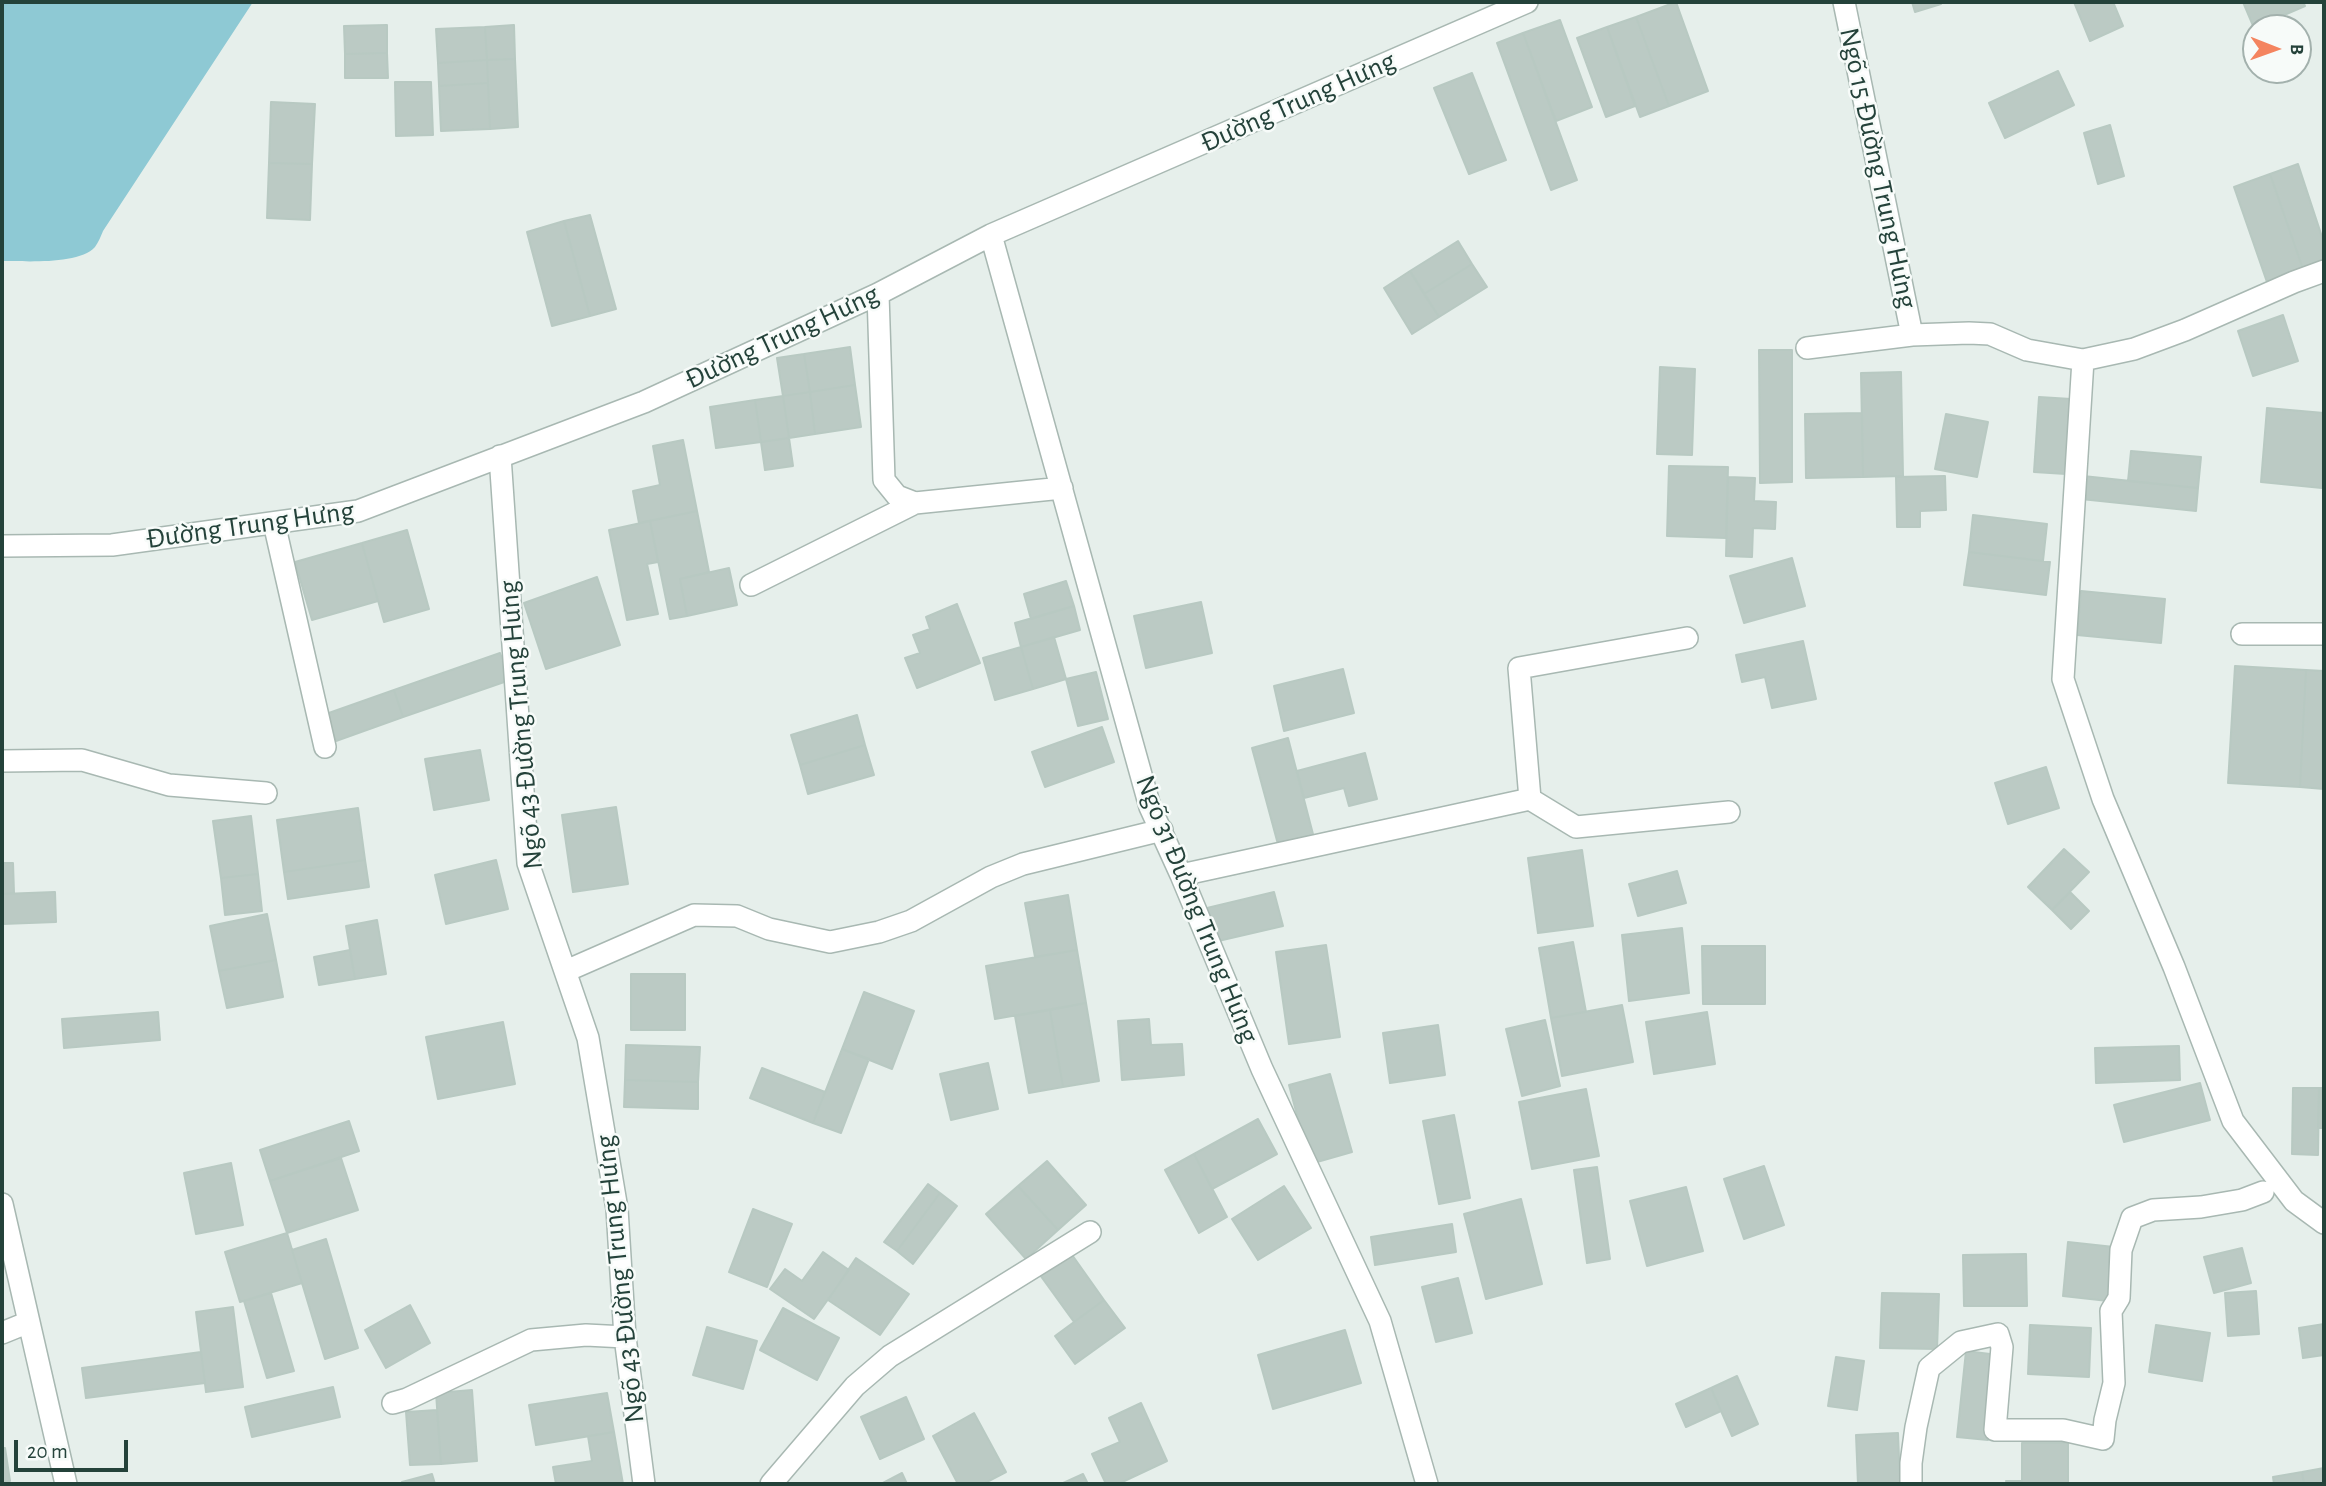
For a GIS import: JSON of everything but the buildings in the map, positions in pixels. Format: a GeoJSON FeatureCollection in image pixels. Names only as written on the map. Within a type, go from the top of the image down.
{"type":"FeatureCollection","features":[{"type":"Feature","properties":{"kind":"street","name":"Đường Trung Hưng"},"geometry":{"type":"LineString","coordinates":[[2,546],[112,545],[358,511],[644,402],[878,294],[991,235],[1527,2]]}},
{"type":"Feature","properties":{"kind":"street","name":"Ngõ 15 Đường Trung Hưng"},"geometry":{"type":"LineString","coordinates":[[1844,2],[1912,335]]}},
{"type":"Feature","properties":{"kind":"street","name":"Ngõ 31 Đường Trung Hưng"},"geometry":{"type":"LineString","coordinates":[[991,235],[1150,807],[1262,1069],[1380,1321],[1427,1484]]}},
{"type":"Feature","properties":{"kind":"street"},"geometry":{"type":"LineString","coordinates":[[1807,348],[1912,335],[1969,333],[1990,334],[2027,350],[2083,360],[2134,349],[2160,340],[2324,271]]}},
{"type":"Feature","properties":{"kind":"street"},"geometry":{"type":"LineString","coordinates":[[878,294],[884,480],[897,496],[915,503]]}},
{"type":"Feature","properties":{"kind":"street"},"geometry":{"type":"LineString","coordinates":[[2083,360],[2063,679],[2103,799],[2174,967],[2233,1121],[2294,1200],[2324,1223]]}},
{"type":"Feature","properties":{"kind":"street","name":"Ngõ 43 Đường Trung Hưng"},"geometry":{"type":"LineString","coordinates":[[500,456],[528,863],[589,1038],[615,1195],[625,1337],[644,1484]]}},
{"type":"Feature","properties":{"kind":"street"},"geometry":{"type":"LineString","coordinates":[[751,585],[915,503],[1062,488]]}},
{"type":"Feature","properties":{"kind":"street"},"geometry":{"type":"LineString","coordinates":[[274,523],[326,747]]}},
{"type":"Feature","properties":{"kind":"street"},"geometry":{"type":"LineString","coordinates":[[2242,634],[2324,634]]}},
{"type":"Feature","properties":{"kind":"street"},"geometry":{"type":"LineString","coordinates":[[1530,799],[1519,668],[1687,638]]}},
{"type":"Feature","properties":{"kind":"street"},"geometry":{"type":"LineString","coordinates":[[2,761],[82,760],[169,785],[265,793]]}},
{"type":"Feature","properties":{"kind":"street"},"geometry":{"type":"LineString","coordinates":[[1181,875],[1530,799],[1576,827],[1729,812]]}},
{"type":"Feature","properties":{"kind":"street"},"geometry":{"type":"LineString","coordinates":[[566,971],[694,915],[737,916],[769,929],[830,942],[879,932],[911,921],[991,877],[1023,864],[1162,830]]}},
{"type":"Feature","properties":{"kind":"street"},"geometry":{"type":"LineString","coordinates":[[1911,1484],[1916,1427],[1928,1368],[1961,1342],[1998,1334],[2002,1347],[1995,1430],[2063,1430],[2104,1439],[2105,1420],[2114,1383],[2111,1311],[2119,1298],[2121,1250],[2132,1218],[2153,1210],[2201,1207],[2242,1200],[2263,1192]]}},
{"type":"Feature","properties":{"kind":"street"},"geometry":{"type":"LineString","coordinates":[[2,1204],[66,1484]]}},
{"type":"Feature","properties":{"kind":"street"},"geometry":{"type":"LineString","coordinates":[[771,1484],[855,1386],[890,1356],[1090,1232]]}},
{"type":"Feature","properties":{"kind":"street"},"geometry":{"type":"LineString","coordinates":[[2,1333],[29,1322]]}},
{"type":"Feature","properties":{"kind":"street"},"geometry":{"type":"LineString","coordinates":[[393,1403],[407,1399],[531,1340],[586,1335],[625,1337]]}},
{"type":"Feature","properties":{"kind":"water"},"geometry":{"type":"Polygon","coordinates":[[[2,2],[253,2],[95,247],[77,257],[51,261],[2,261],[2,2]]]}}]}
